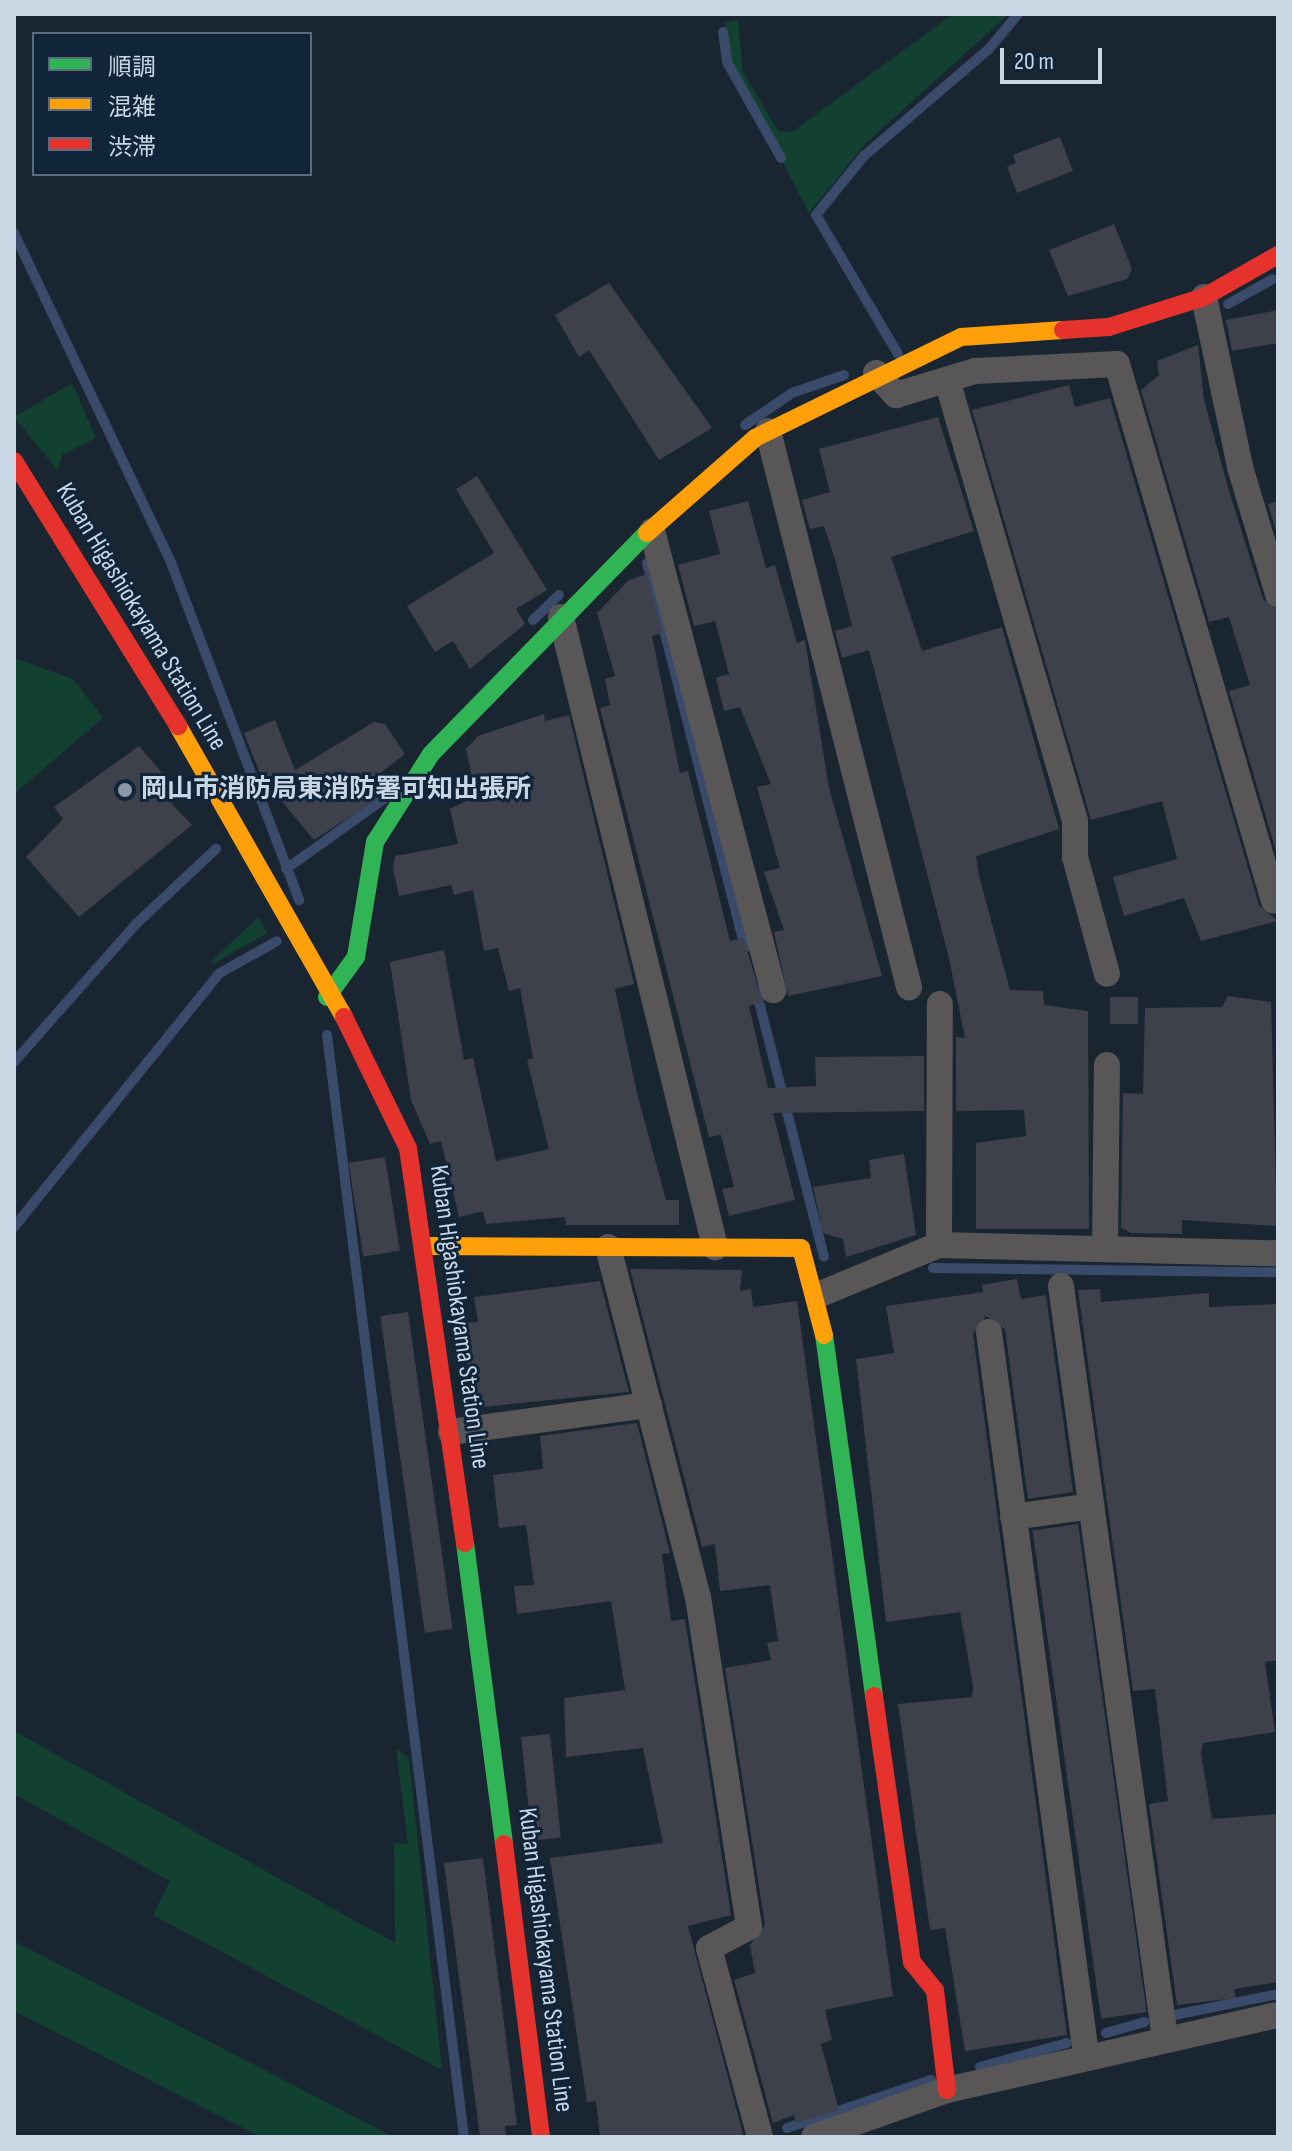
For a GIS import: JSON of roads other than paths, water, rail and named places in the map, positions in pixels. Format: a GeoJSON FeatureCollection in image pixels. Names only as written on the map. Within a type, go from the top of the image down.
{"type":"FeatureCollection","features":[{"type":"Feature","properties":{"kind":"street"},"geometry":{"type":"LineString","coordinates":[[876,373],[896,395],[975,371],[1113,344],[1207,307],[1278,255]]}},
{"type":"Feature","properties":{"kind":"street"},"geometry":{"type":"LineString","coordinates":[[1207,307],[1240,467],[1278,594]]}},
{"type":"Feature","properties":{"kind":"street"},"geometry":{"type":"LineString","coordinates":[[327,997],[356,957],[375,842],[431,754],[561,617],[652,531],[768,431],[876,373],[961,337],[1113,344]]}},
{"type":"Feature","properties":{"kind":"street"},"geometry":{"type":"LineString","coordinates":[[1113,344],[1274,901]]}},
{"type":"Feature","properties":{"kind":"street"},"geometry":{"type":"LineString","coordinates":[[947,380],[1075,821],[1075,857],[1107,974]]}},
{"type":"Feature","properties":{"kind":"street"},"geometry":{"type":"LineString","coordinates":[[768,431],[909,987]]}},
{"type":"Feature","properties":{"kind":"street","name":"Kuban Higashiokayama Station Line"},"geometry":{"type":"LineString","coordinates":[[14,461],[143,665],[327,997],[375,1072],[408,1148],[427,1246],[541,2137]]}},
{"type":"Feature","properties":{"kind":"street"},"geometry":{"type":"LineString","coordinates":[[652,531],[773,990]]}},
{"type":"Feature","properties":{"kind":"street"},"geometry":{"type":"LineString","coordinates":[[561,617],[715,1247]]}},
{"type":"Feature","properties":{"kind":"street"},"geometry":{"type":"LineString","coordinates":[[939,1245],[940,1004]]}},
{"type":"Feature","properties":{"kind":"street"},"geometry":{"type":"LineString","coordinates":[[1105,1249],[1107,1065]]}},
{"type":"Feature","properties":{"kind":"street"},"geometry":{"type":"LineString","coordinates":[[818,1295],[939,1245],[1278,1253]]}},
{"type":"Feature","properties":{"kind":"street"},"geometry":{"type":"LineString","coordinates":[[427,1246],[611,1256],[715,1247],[801,1248],[818,1295],[912,1962],[935,1990],[947,2090]]}},
{"type":"Feature","properties":{"kind":"street"},"geometry":{"type":"LineString","coordinates":[[611,1256],[698,1597],[749,1927],[709,1948],[760,2137]]}},
{"type":"Feature","properties":{"kind":"street"},"geometry":{"type":"LineString","coordinates":[[1061,1286],[1165,2038]]}},
{"type":"Feature","properties":{"kind":"street"},"geometry":{"type":"LineString","coordinates":[[989,1332],[1086,2054]]}},
{"type":"Feature","properties":{"kind":"street"},"geometry":{"type":"LineString","coordinates":[[451,1432],[649,1405]]}},
{"type":"Feature","properties":{"kind":"street"},"geometry":{"type":"LineString","coordinates":[[1013,1517],[1091,1506]]}},
{"type":"Feature","properties":{"kind":"street"},"geometry":{"type":"LineString","coordinates":[[814,2137],[947,2090],[1086,2054],[1278,2015]]}},
{"type":"Feature","properties":{"kind":"waterway"},"geometry":{"type":"LineString","coordinates":[[898,354],[816,215],[864,156],[989,49],[1018,14]]}},
{"type":"Feature","properties":{"kind":"waterway"},"geometry":{"type":"LineString","coordinates":[[723,32],[727,62],[781,158]]}},
{"type":"Feature","properties":{"kind":"waterway"},"geometry":{"type":"LineString","coordinates":[[14,233],[170,560],[299,900]]}},
{"type":"Feature","properties":{"kind":"waterway"},"geometry":{"type":"LineString","coordinates":[[1228,304],[1273,279]]}},
{"type":"Feature","properties":{"kind":"waterway"},"geometry":{"type":"LineString","coordinates":[[745,425],[792,393],[844,375]]}},
{"type":"Feature","properties":{"kind":"waterway"},"geometry":{"type":"LineString","coordinates":[[647,563],[745,948]]}},
{"type":"Feature","properties":{"kind":"waterway"},"geometry":{"type":"LineString","coordinates":[[533,620],[559,595]]}},
{"type":"Feature","properties":{"kind":"waterway"},"geometry":{"type":"LineString","coordinates":[[286,869],[385,798]]}},
{"type":"Feature","properties":{"kind":"waterway"},"geometry":{"type":"LineString","coordinates":[[14,1062],[136,924],[216,849]]}},
{"type":"Feature","properties":{"kind":"waterway"},"geometry":{"type":"LineString","coordinates":[[14,1227],[220,973],[277,941]]}},
{"type":"Feature","properties":{"kind":"waterway"},"geometry":{"type":"LineString","coordinates":[[756,990],[824,1256]]}},
{"type":"Feature","properties":{"kind":"waterway"},"geometry":{"type":"LineString","coordinates":[[327,1035],[464,2137]]}},
{"type":"Feature","properties":{"kind":"waterway"},"geometry":{"type":"LineString","coordinates":[[933,1268],[1278,1272]]}},
{"type":"Feature","properties":{"kind":"waterway"},"geometry":{"type":"LineString","coordinates":[[1174,2015],[1278,1994]]}},
{"type":"Feature","properties":{"kind":"waterway"},"geometry":{"type":"LineString","coordinates":[[1106,2033],[1144,2022]]}},
{"type":"Feature","properties":{"kind":"waterway"},"geometry":{"type":"LineString","coordinates":[[980,2067],[1067,2043]]}},
{"type":"Feature","properties":{"kind":"waterway"},"geometry":{"type":"LineString","coordinates":[[787,2128],[931,2080]]}},
{"type":"Feature","properties":{"kind":"place","name":"岡山市消防局東消防署可知出張所"},"geometry":{"type":"Point","coordinates":[125,790]}}]}
